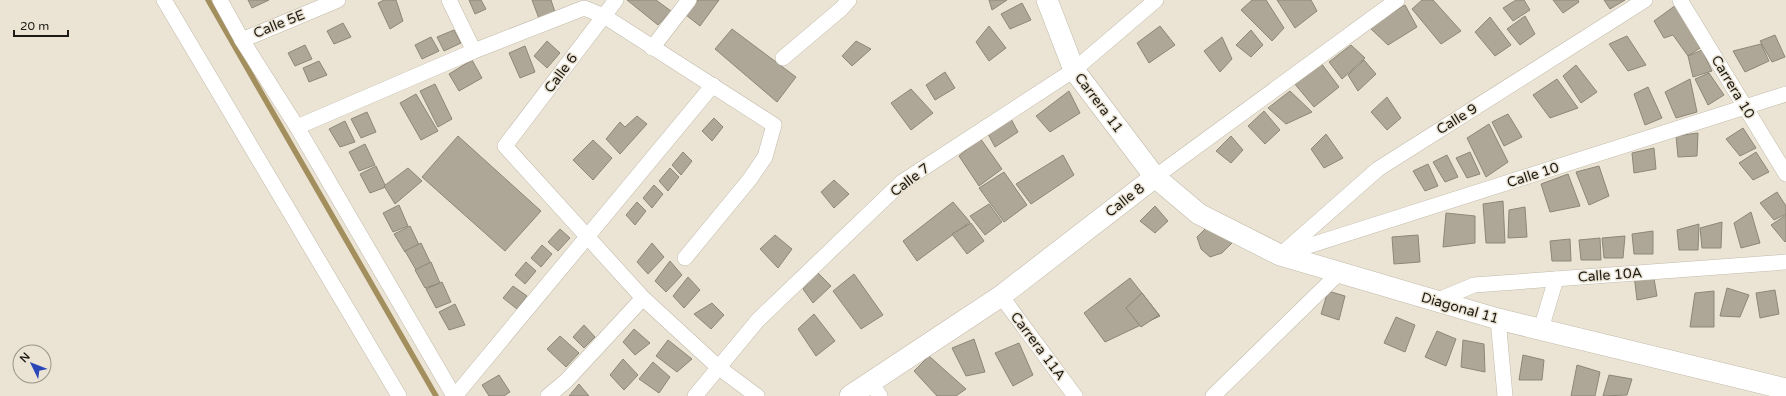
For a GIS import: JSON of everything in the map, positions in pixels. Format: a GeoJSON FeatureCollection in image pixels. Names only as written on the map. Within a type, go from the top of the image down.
{"type":"FeatureCollection","features":[{"type":"Feature","properties":{"kind":"street"},"geometry":{"type":"LineString","coordinates":[[164,0],[399,396]]}},
{"type":"Feature","properties":{"kind":"street"},"geometry":{"type":"LineString","coordinates":[[220,0],[242,40],[297,127],[454,396],[713,85]]}},
{"type":"Feature","properties":{"kind":"street","name":"Calle 5E"},"geometry":{"type":"LineString","coordinates":[[242,40],[338,0]]}},
{"type":"Feature","properties":{"kind":"street"},"geometry":{"type":"LineString","coordinates":[[449,0],[474,51]]}},
{"type":"Feature","properties":{"kind":"street","name":"Calle 6"},"geometry":{"type":"LineString","coordinates":[[587,238],[505,146],[616,0]]}},
{"type":"Feature","properties":{"kind":"street"},"geometry":{"type":"LineString","coordinates":[[652,48],[689,0]]}},
{"type":"Feature","properties":{"kind":"street"},"geometry":{"type":"LineString","coordinates":[[783,58],[841,9],[849,0]]}},
{"type":"Feature","properties":{"kind":"street","name":"Carrera 11"},"geometry":{"type":"LineString","coordinates":[[1047,0],[1074,70],[1155,176]]}},
{"type":"Feature","properties":{"kind":"street","name":"Calle 7"},"geometry":{"type":"LineString","coordinates":[[695,396],[758,320],[902,182],[1074,70],[1156,0]]}},
{"type":"Feature","properties":{"kind":"street","name":"Calle 8"},"geometry":{"type":"LineString","coordinates":[[850,396],[876,390],[1001,296],[1155,176],[1397,0]]}},
{"type":"Feature","properties":{"kind":"street","name":"Calle 9"},"geometry":{"type":"LineString","coordinates":[[1280,255],[1378,169],[1645,0]]}},
{"type":"Feature","properties":{"kind":"street","name":"Carrera 10"},"geometry":{"type":"LineString","coordinates":[[1680,0],[1786,174]]}},
{"type":"Feature","properties":{"kind":"street"},"geometry":{"type":"LineString","coordinates":[[297,127],[474,51],[584,8],[604,16],[774,125],[765,157],[750,179],[685,258]]}},
{"type":"Feature","properties":{"kind":"street","name":"Calle 10"},"geometry":{"type":"LineString","coordinates":[[1280,255],[1746,108],[1786,94]]}},
{"type":"Feature","properties":{"kind":"street","name":"Diagonal 11"},"geometry":{"type":"LineString","coordinates":[[1155,176],[1199,214],[1280,255],[1498,319],[1786,389]]}},
{"type":"Feature","properties":{"kind":"street"},"geometry":{"type":"LineString","coordinates":[[587,238],[643,298],[718,367],[757,396]]}},
{"type":"Feature","properties":{"kind":"street","name":"Calle 10A"},"geometry":{"type":"LineString","coordinates":[[1436,301],[1474,286],[1786,262]]}},
{"type":"Feature","properties":{"kind":"street"},"geometry":{"type":"LineString","coordinates":[[1214,396],[1339,273]]}},
{"type":"Feature","properties":{"kind":"street"},"geometry":{"type":"LineString","coordinates":[[1541,329],[1556,279]]}},
{"type":"Feature","properties":{"kind":"street","name":"Carrera 11A"},"geometry":{"type":"LineString","coordinates":[[1001,296],[1075,396]]}},
{"type":"Feature","properties":{"kind":"street"},"geometry":{"type":"LineString","coordinates":[[548,396],[566,381],[643,298]]}},
{"type":"Feature","properties":{"kind":"street"},"geometry":{"type":"LineString","coordinates":[[1498,319],[1505,396]]}},
{"type":"Feature","properties":{"kind":"building"},"geometry":{"type":"Polygon","coordinates":[[[248,0],[269,0],[252,8],[248,0]]]}},
{"type":"Feature","properties":{"kind":"building"},"geometry":{"type":"Polygon","coordinates":[[[384,0],[396,0],[403,21],[390,29],[378,3],[384,0]]]}},
{"type":"Feature","properties":{"kind":"building"},"geometry":{"type":"Polygon","coordinates":[[[469,0],[481,0],[486,9],[475,14],[469,0]]]}},
{"type":"Feature","properties":{"kind":"building"},"geometry":{"type":"Polygon","coordinates":[[[532,0],[551,0],[557,18],[541,24],[532,0]]]}},
{"type":"Feature","properties":{"kind":"building"},"geometry":{"type":"Polygon","coordinates":[[[627,0],[656,0],[671,11],[658,25],[627,0]]]}},
{"type":"Feature","properties":{"kind":"building"},"geometry":{"type":"Polygon","coordinates":[[[698,0],[719,0],[700,26],[686,15],[698,0]]]}},
{"type":"Feature","properties":{"kind":"building"},"geometry":{"type":"Polygon","coordinates":[[[989,0],[1007,0],[992,10],[989,0]]]}},
{"type":"Feature","properties":{"kind":"building"},"geometry":{"type":"Polygon","coordinates":[[[1252,0],[1266,0],[1284,28],[1272,41],[1241,10],[1252,0]]]}},
{"type":"Feature","properties":{"kind":"building"},"geometry":{"type":"Polygon","coordinates":[[[1277,0],[1311,0],[1317,11],[1295,28],[1277,0]]]}},
{"type":"Feature","properties":{"kind":"building"},"geometry":{"type":"Polygon","coordinates":[[[1422,0],[1433,0],[1461,31],[1441,44],[1412,9],[1422,0]]]}},
{"type":"Feature","properties":{"kind":"building"},"geometry":{"type":"Polygon","coordinates":[[[1516,0],[1524,0],[1530,10],[1513,21],[1503,8],[1516,0]]]}},
{"type":"Feature","properties":{"kind":"building"},"geometry":{"type":"Polygon","coordinates":[[[1553,0],[1578,0],[1579,2],[1563,13],[1553,0]]]}},
{"type":"Feature","properties":{"kind":"building"},"geometry":{"type":"Polygon","coordinates":[[[1604,0],[1625,0],[1610,9],[1604,0]]]}},
{"type":"Feature","properties":{"kind":"building"},"geometry":{"type":"Polygon","coordinates":[[[1022,3],[1031,20],[1010,29],[1001,14],[1022,3]]]}},
{"type":"Feature","properties":{"kind":"building"},"geometry":{"type":"Polygon","coordinates":[[[1405,5],[1417,27],[1388,45],[1369,27],[1405,5]]]}},
{"type":"Feature","properties":{"kind":"building"},"geometry":{"type":"Polygon","coordinates":[[[1676,5],[1700,48],[1688,56],[1673,35],[1664,38],[1654,21],[1676,5]]]}},
{"type":"Feature","properties":{"kind":"building"},"geometry":{"type":"Polygon","coordinates":[[[1525,16],[1535,34],[1520,45],[1507,29],[1525,16]]]}},
{"type":"Feature","properties":{"kind":"building"},"geometry":{"type":"Polygon","coordinates":[[[1490,17],[1511,45],[1495,56],[1475,32],[1490,17]]]}},
{"type":"Feature","properties":{"kind":"building"},"geometry":{"type":"Polygon","coordinates":[[[343,23],[351,37],[334,44],[327,31],[343,23]]]}},
{"type":"Feature","properties":{"kind":"building"},"geometry":{"type":"Polygon","coordinates":[[[989,26],[1006,48],[989,61],[976,42],[989,26]]]}},
{"type":"Feature","properties":{"kind":"building"},"geometry":{"type":"Polygon","coordinates":[[[1160,26],[1175,45],[1149,63],[1137,43],[1160,26]]]}},
{"type":"Feature","properties":{"kind":"building"},"geometry":{"type":"Polygon","coordinates":[[[732,29],[796,77],[777,102],[715,49],[732,29]]]}},
{"type":"Feature","properties":{"kind":"building"},"geometry":{"type":"Polygon","coordinates":[[[454,30],[461,43],[444,51],[437,37],[454,30]]]}},
{"type":"Feature","properties":{"kind":"building"},"geometry":{"type":"Polygon","coordinates":[[[1251,30],[1263,45],[1251,57],[1236,45],[1251,30]]]}},
{"type":"Feature","properties":{"kind":"building"},"geometry":{"type":"Polygon","coordinates":[[[1775,35],[1785,57],[1772,62],[1760,41],[1775,35]]]}},
{"type":"Feature","properties":{"kind":"building"},"geometry":{"type":"Polygon","coordinates":[[[1627,36],[1646,65],[1628,71],[1609,44],[1627,36]]]}},
{"type":"Feature","properties":{"kind":"building"},"geometry":{"type":"Polygon","coordinates":[[[431,37],[439,51],[422,59],[415,45],[431,37]]]}},
{"type":"Feature","properties":{"kind":"building"},"geometry":{"type":"Polygon","coordinates":[[[1222,37],[1232,59],[1220,72],[1204,51],[1222,37]]]}},
{"type":"Feature","properties":{"kind":"building"},"geometry":{"type":"Polygon","coordinates":[[[547,41],[560,53],[547,68],[534,56],[547,41]]]}},
{"type":"Feature","properties":{"kind":"building"},"geometry":{"type":"Polygon","coordinates":[[[856,41],[871,49],[852,66],[842,56],[856,41]]]}},
{"type":"Feature","properties":{"kind":"building"},"geometry":{"type":"Polygon","coordinates":[[[1761,44],[1769,61],[1745,72],[1733,51],[1761,44]]]}},
{"type":"Feature","properties":{"kind":"building"},"geometry":{"type":"Polygon","coordinates":[[[305,45],[312,59],[295,66],[288,53],[305,45]]]}},
{"type":"Feature","properties":{"kind":"building"},"geometry":{"type":"Polygon","coordinates":[[[1351,45],[1365,58],[1342,79],[1329,62],[1351,45]]]}},
{"type":"Feature","properties":{"kind":"building"},"geometry":{"type":"Polygon","coordinates":[[[525,46],[535,72],[520,78],[509,53],[525,46]]]}},
{"type":"Feature","properties":{"kind":"building"},"geometry":{"type":"Polygon","coordinates":[[[1702,50],[1712,71],[1693,77],[1688,56],[1702,50]]]}},
{"type":"Feature","properties":{"kind":"building"},"geometry":{"type":"Polygon","coordinates":[[[472,60],[482,78],[459,91],[449,74],[472,60]]]}},
{"type":"Feature","properties":{"kind":"building"},"geometry":{"type":"Polygon","coordinates":[[[1364,60],[1376,74],[1358,91],[1348,75],[1364,60]]]}},
{"type":"Feature","properties":{"kind":"building"},"geometry":{"type":"Polygon","coordinates":[[[319,61],[327,75],[309,82],[303,68],[319,61]]]}},
{"type":"Feature","properties":{"kind":"building"},"geometry":{"type":"Polygon","coordinates":[[[1321,63],[1339,87],[1314,107],[1294,83],[1321,63]]]}},
{"type":"Feature","properties":{"kind":"building"},"geometry":{"type":"Polygon","coordinates":[[[1576,65],[1597,92],[1581,103],[1563,76],[1576,65]]]}},
{"type":"Feature","properties":{"kind":"building"},"geometry":{"type":"Polygon","coordinates":[[[945,72],[955,88],[935,100],[926,85],[945,72]]]}},
{"type":"Feature","properties":{"kind":"building"},"geometry":{"type":"Polygon","coordinates":[[[1709,73],[1724,95],[1708,105],[1695,79],[1709,73]]]}},
{"type":"Feature","properties":{"kind":"building"},"geometry":{"type":"Polygon","coordinates":[[[1557,79],[1578,108],[1550,118],[1533,95],[1557,79]]]}},
{"type":"Feature","properties":{"kind":"building"},"geometry":{"type":"Polygon","coordinates":[[[1690,79],[1697,112],[1676,118],[1665,92],[1690,79]]]}},
{"type":"Feature","properties":{"kind":"building"},"geometry":{"type":"Polygon","coordinates":[[[435,84],[452,119],[438,127],[420,91],[435,84]]]}},
{"type":"Feature","properties":{"kind":"building"},"geometry":{"type":"Polygon","coordinates":[[[1648,87],[1662,118],[1645,125],[1634,94],[1648,87]]]}},
{"type":"Feature","properties":{"kind":"building"},"geometry":{"type":"Polygon","coordinates":[[[911,89],[933,113],[911,130],[891,103],[911,89]]]}},
{"type":"Feature","properties":{"kind":"building"},"geometry":{"type":"Polygon","coordinates":[[[1069,91],[1080,113],[1050,132],[1036,116],[1069,91]]]}},
{"type":"Feature","properties":{"kind":"building"},"geometry":{"type":"Polygon","coordinates":[[[1290,91],[1312,112],[1286,124],[1268,108],[1290,91]]]}},
{"type":"Feature","properties":{"kind":"building"},"geometry":{"type":"Polygon","coordinates":[[[416,94],[438,131],[421,140],[400,103],[416,94]]]}},
{"type":"Feature","properties":{"kind":"building"},"geometry":{"type":"Polygon","coordinates":[[[1387,97],[1401,118],[1387,130],[1371,112],[1387,97]]]}},
{"type":"Feature","properties":{"kind":"building"},"geometry":{"type":"Polygon","coordinates":[[[1264,111],[1280,130],[1265,144],[1248,126],[1264,111]]]}},
{"type":"Feature","properties":{"kind":"building"},"geometry":{"type":"Polygon","coordinates":[[[367,112],[376,132],[361,138],[351,119],[367,112]]]}},
{"type":"Feature","properties":{"kind":"building"},"geometry":{"type":"Polygon","coordinates":[[[1508,114],[1522,137],[1504,146],[1492,122],[1508,114]]]}},
{"type":"Feature","properties":{"kind":"building"},"geometry":{"type":"Polygon","coordinates":[[[637,116],[647,124],[620,154],[606,139],[620,122],[625,127],[637,116]]]}},
{"type":"Feature","properties":{"kind":"building"},"geometry":{"type":"Polygon","coordinates":[[[1010,117],[1018,132],[995,147],[988,134],[1010,117]]]}},
{"type":"Feature","properties":{"kind":"building"},"geometry":{"type":"Polygon","coordinates":[[[714,118],[723,127],[712,141],[702,131],[714,118]]]}},
{"type":"Feature","properties":{"kind":"building"},"geometry":{"type":"Polygon","coordinates":[[[345,121],[355,142],[340,147],[329,129],[345,121]]]}},
{"type":"Feature","properties":{"kind":"building"},"geometry":{"type":"Polygon","coordinates":[[[1489,124],[1508,162],[1486,177],[1467,138],[1489,124]]]}},
{"type":"Feature","properties":{"kind":"building"},"geometry":{"type":"Polygon","coordinates":[[[1743,128],[1756,148],[1740,156],[1726,139],[1743,128]]]}},
{"type":"Feature","properties":{"kind":"building"},"geometry":{"type":"Polygon","coordinates":[[[1698,133],[1697,156],[1678,157],[1676,136],[1698,133]]]}},
{"type":"Feature","properties":{"kind":"building"},"geometry":{"type":"Polygon","coordinates":[[[1326,134],[1343,158],[1324,168],[1311,149],[1326,134]]]}},
{"type":"Feature","properties":{"kind":"building"},"geometry":{"type":"Polygon","coordinates":[[[458,136],[541,211],[505,251],[422,177],[458,136]]]}},
{"type":"Feature","properties":{"kind":"building"},"geometry":{"type":"Polygon","coordinates":[[[1231,136],[1243,150],[1231,163],[1216,151],[1231,136]]]}},
{"type":"Feature","properties":{"kind":"building"},"geometry":{"type":"Polygon","coordinates":[[[980,138],[1002,169],[979,186],[959,156],[980,138]]]}},
{"type":"Feature","properties":{"kind":"building"},"geometry":{"type":"Polygon","coordinates":[[[593,140],[612,158],[593,180],[573,160],[593,140]]]}},
{"type":"Feature","properties":{"kind":"building"},"geometry":{"type":"Polygon","coordinates":[[[365,144],[375,165],[359,171],[349,152],[365,144]]]}},
{"type":"Feature","properties":{"kind":"building"},"geometry":{"type":"Polygon","coordinates":[[[1654,148],[1656,169],[1634,173],[1632,153],[1654,148]]]}},
{"type":"Feature","properties":{"kind":"building"},"geometry":{"type":"Polygon","coordinates":[[[683,152],[692,161],[681,175],[672,165],[683,152]]]}},
{"type":"Feature","properties":{"kind":"building"},"geometry":{"type":"Polygon","coordinates":[[[1470,152],[1480,174],[1467,178],[1456,158],[1470,152]]]}},
{"type":"Feature","properties":{"kind":"building"},"geometry":{"type":"Polygon","coordinates":[[[1756,152],[1769,172],[1753,180],[1739,163],[1756,152]]]}},
{"type":"Feature","properties":{"kind":"building"},"geometry":{"type":"Polygon","coordinates":[[[1063,155],[1074,175],[1031,204],[1016,184],[1063,155]]]}},
{"type":"Feature","properties":{"kind":"building"},"geometry":{"type":"Polygon","coordinates":[[[1447,155],[1458,177],[1445,182],[1433,162],[1447,155]]]}},
{"type":"Feature","properties":{"kind":"building"},"geometry":{"type":"Polygon","coordinates":[[[1428,164],[1438,186],[1425,191],[1413,171],[1428,164]]]}},
{"type":"Feature","properties":{"kind":"building"},"geometry":{"type":"Polygon","coordinates":[[[376,166],[386,187],[370,193],[360,174],[376,166]]]}},
{"type":"Feature","properties":{"kind":"building"},"geometry":{"type":"Polygon","coordinates":[[[1599,166],[1609,196],[1589,205],[1576,172],[1599,166]]]}},
{"type":"Feature","properties":{"kind":"building"},"geometry":{"type":"Polygon","coordinates":[[[408,168],[422,181],[395,204],[384,186],[408,168]]]}},
{"type":"Feature","properties":{"kind":"building"},"geometry":{"type":"Polygon","coordinates":[[[670,168],[679,177],[668,191],[659,181],[670,168]]]}},
{"type":"Feature","properties":{"kind":"building"},"geometry":{"type":"Polygon","coordinates":[[[1004,172],[1027,205],[1004,222],[979,188],[1004,172]]]}},
{"type":"Feature","properties":{"kind":"building"},"geometry":{"type":"Polygon","coordinates":[[[1568,174],[1580,206],[1550,212],[1541,184],[1568,174]]]}},
{"type":"Feature","properties":{"kind":"building"},"geometry":{"type":"Polygon","coordinates":[[[834,180],[849,194],[834,208],[821,192],[834,180]]]}},
{"type":"Feature","properties":{"kind":"building"},"geometry":{"type":"Polygon","coordinates":[[[654,185],[663,194],[652,208],[643,198],[654,185]]]}},
{"type":"Feature","properties":{"kind":"building"},"geometry":{"type":"Polygon","coordinates":[[[1777,192],[1786,206],[1786,214],[1774,220],[1760,203],[1777,192]]]}},
{"type":"Feature","properties":{"kind":"building"},"geometry":{"type":"Polygon","coordinates":[[[1503,201],[1505,243],[1486,243],[1483,204],[1503,201]]]}},
{"type":"Feature","properties":{"kind":"building"},"geometry":{"type":"Polygon","coordinates":[[[637,202],[646,211],[635,225],[626,215],[637,202]]]}},
{"type":"Feature","properties":{"kind":"building"},"geometry":{"type":"Polygon","coordinates":[[[953,202],[970,222],[917,261],[903,241],[953,202]]]}},
{"type":"Feature","properties":{"kind":"building"},"geometry":{"type":"Polygon","coordinates":[[[989,204],[1002,222],[985,235],[970,216],[989,204]]]}},
{"type":"Feature","properties":{"kind":"building"},"geometry":{"type":"Polygon","coordinates":[[[399,205],[408,226],[393,232],[383,213],[399,205]]]}},
{"type":"Feature","properties":{"kind":"building"},"geometry":{"type":"Polygon","coordinates":[[[1155,206],[1168,221],[1155,233],[1140,221],[1155,206]]]}},
{"type":"Feature","properties":{"kind":"building"},"geometry":{"type":"Polygon","coordinates":[[[1525,207],[1527,237],[1508,238],[1509,210],[1525,207]]]}},
{"type":"Feature","properties":{"kind":"building"},"geometry":{"type":"Polygon","coordinates":[[[1751,212],[1760,243],[1741,248],[1734,223],[1751,212]]]}},
{"type":"Feature","properties":{"kind":"building"},"geometry":{"type":"Polygon","coordinates":[[[1446,213],[1475,216],[1475,243],[1443,247],[1446,213]]]}},
{"type":"Feature","properties":{"kind":"building"},"geometry":{"type":"Polygon","coordinates":[[[1786,215],[1786,241],[1785,242],[1771,225],[1786,215]]]}},
{"type":"Feature","properties":{"kind":"building"},"geometry":{"type":"Polygon","coordinates":[[[1722,222],[1721,248],[1702,248],[1700,228],[1722,222]]]}},
{"type":"Feature","properties":{"kind":"building"},"geometry":{"type":"Polygon","coordinates":[[[971,223],[984,241],[967,254],[952,234],[971,223]]]}},
{"type":"Feature","properties":{"kind":"building"},"geometry":{"type":"Polygon","coordinates":[[[1699,224],[1698,250],[1679,250],[1677,230],[1699,224]]]}},
{"type":"Feature","properties":{"kind":"building"},"geometry":{"type":"Polygon","coordinates":[[[410,226],[420,247],[405,252],[394,234],[410,226]]]}},
{"type":"Feature","properties":{"kind":"building"},"geometry":{"type":"Polygon","coordinates":[[[1206,228],[1233,242],[1222,253],[1210,257],[1201,249],[1197,237],[1206,228]]]}},
{"type":"Feature","properties":{"kind":"building"},"geometry":{"type":"Polygon","coordinates":[[[560,229],[570,238],[558,251],[548,242],[560,229]]]}},
{"type":"Feature","properties":{"kind":"building"},"geometry":{"type":"Polygon","coordinates":[[[1653,231],[1653,254],[1634,254],[1632,234],[1653,231]]]}},
{"type":"Feature","properties":{"kind":"building"},"geometry":{"type":"Polygon","coordinates":[[[775,235],[792,249],[778,268],[760,249],[775,235]]]}},
{"type":"Feature","properties":{"kind":"building"},"geometry":{"type":"Polygon","coordinates":[[[1418,235],[1420,262],[1394,264],[1392,237],[1418,235]]]}},
{"type":"Feature","properties":{"kind":"building"},"geometry":{"type":"Polygon","coordinates":[[[1625,236],[1623,258],[1604,258],[1602,238],[1625,236]]]}},
{"type":"Feature","properties":{"kind":"building"},"geometry":{"type":"Polygon","coordinates":[[[1600,238],[1601,260],[1581,260],[1579,240],[1600,238]]]}},
{"type":"Feature","properties":{"kind":"building"},"geometry":{"type":"Polygon","coordinates":[[[1570,239],[1571,261],[1552,261],[1550,241],[1570,239]]]}},
{"type":"Feature","properties":{"kind":"building"},"geometry":{"type":"Polygon","coordinates":[[[421,243],[431,264],[416,270],[405,251],[421,243]]]}},
{"type":"Feature","properties":{"kind":"building"},"geometry":{"type":"Polygon","coordinates":[[[652,243],[664,257],[648,274],[637,262],[652,243]]]}},
{"type":"Feature","properties":{"kind":"building"},"geometry":{"type":"Polygon","coordinates":[[[542,245],[552,254],[541,267],[531,258],[542,245]]]}},
{"type":"Feature","properties":{"kind":"building"},"geometry":{"type":"Polygon","coordinates":[[[670,261],[682,275],[666,292],[655,281],[670,261]]]}},
{"type":"Feature","properties":{"kind":"building"},"geometry":{"type":"Polygon","coordinates":[[[431,262],[440,283],[425,288],[415,270],[431,262]]]}},
{"type":"Feature","properties":{"kind":"building"},"geometry":{"type":"Polygon","coordinates":[[[526,262],[536,271],[525,284],[515,275],[526,262]]]}},
{"type":"Feature","properties":{"kind":"building"},"geometry":{"type":"Polygon","coordinates":[[[817,272],[831,286],[813,303],[803,289],[817,272]]]}},
{"type":"Feature","properties":{"kind":"building"},"geometry":{"type":"Polygon","coordinates":[[[1653,273],[1657,296],[1637,300],[1634,275],[1653,273]]]}},
{"type":"Feature","properties":{"kind":"building"},"geometry":{"type":"Polygon","coordinates":[[[854,274],[883,315],[861,329],[833,291],[854,274]]]}},
{"type":"Feature","properties":{"kind":"building"},"geometry":{"type":"Polygon","coordinates":[[[688,277],[700,290],[684,308],[673,296],[688,277]]]}},
{"type":"Feature","properties":{"kind":"building"},"geometry":{"type":"Polygon","coordinates":[[[1130,278],[1160,316],[1105,342],[1084,313],[1130,278]]]}},
{"type":"Feature","properties":{"kind":"building"},"geometry":{"type":"Polygon","coordinates":[[[442,282],[451,302],[436,308],[426,289],[442,282]]]}},
{"type":"Feature","properties":{"kind":"building"},"geometry":{"type":"Polygon","coordinates":[[[513,286],[527,296],[517,309],[503,298],[513,286]]]}},
{"type":"Feature","properties":{"kind":"building"},"geometry":{"type":"Polygon","coordinates":[[[1727,288],[1749,295],[1740,317],[1720,316],[1727,288]]]}},
{"type":"Feature","properties":{"kind":"building"},"geometry":{"type":"Polygon","coordinates":[[[1775,290],[1779,314],[1760,318],[1756,293],[1775,290]]]}},
{"type":"Feature","properties":{"kind":"building"},"geometry":{"type":"Polygon","coordinates":[[[1328,291],[1345,296],[1339,320],[1321,314],[1328,291]]]}},
{"type":"Feature","properties":{"kind":"building"},"geometry":{"type":"Polygon","coordinates":[[[1714,291],[1714,327],[1690,327],[1695,293],[1714,291]]]}},
{"type":"Feature","properties":{"kind":"building"},"geometry":{"type":"Polygon","coordinates":[[[1142,293],[1159,315],[1141,327],[1126,308],[1142,293]]]}},
{"type":"Feature","properties":{"kind":"building"},"geometry":{"type":"Polygon","coordinates":[[[712,303],[724,315],[711,329],[694,314],[712,303]]]}},
{"type":"Feature","properties":{"kind":"building"},"geometry":{"type":"Polygon","coordinates":[[[455,304],[465,325],[449,330],[439,312],[455,304]]]}},
{"type":"Feature","properties":{"kind":"building"},"geometry":{"type":"Polygon","coordinates":[[[814,314],[835,341],[816,356],[798,329],[814,314]]]}},
{"type":"Feature","properties":{"kind":"building"},"geometry":{"type":"Polygon","coordinates":[[[1396,317],[1415,325],[1405,352],[1384,343],[1396,317]]]}},
{"type":"Feature","properties":{"kind":"building"},"geometry":{"type":"Polygon","coordinates":[[[584,325],[595,337],[584,348],[573,337],[584,325]]]}},
{"type":"Feature","properties":{"kind":"building"},"geometry":{"type":"Polygon","coordinates":[[[634,329],[650,343],[635,355],[623,342],[634,329]]]}},
{"type":"Feature","properties":{"kind":"building"},"geometry":{"type":"Polygon","coordinates":[[[1437,331],[1456,339],[1446,366],[1425,357],[1437,331]]]}},
{"type":"Feature","properties":{"kind":"building"},"geometry":{"type":"Polygon","coordinates":[[[560,336],[579,353],[566,367],[547,349],[560,336]]]}},
{"type":"Feature","properties":{"kind":"building"},"geometry":{"type":"Polygon","coordinates":[[[974,339],[985,372],[966,376],[952,348],[974,339]]]}},
{"type":"Feature","properties":{"kind":"building"},"geometry":{"type":"Polygon","coordinates":[[[668,340],[692,359],[677,372],[656,356],[668,340]]]}},
{"type":"Feature","properties":{"kind":"building"},"geometry":{"type":"Polygon","coordinates":[[[1463,340],[1484,344],[1485,372],[1461,367],[1463,340]]]}},
{"type":"Feature","properties":{"kind":"building"},"geometry":{"type":"Polygon","coordinates":[[[1019,343],[1033,375],[1013,386],[995,353],[1019,343]]]}},
{"type":"Feature","properties":{"kind":"building"},"geometry":{"type":"Polygon","coordinates":[[[1523,355],[1544,360],[1542,380],[1519,380],[1523,355]]]}},
{"type":"Feature","properties":{"kind":"building"},"geometry":{"type":"Polygon","coordinates":[[[929,356],[966,389],[956,396],[937,396],[914,371],[929,356]]]}},
{"type":"Feature","properties":{"kind":"building"},"geometry":{"type":"Polygon","coordinates":[[[623,359],[638,375],[624,390],[610,375],[623,359]]]}},
{"type":"Feature","properties":{"kind":"building"},"geometry":{"type":"Polygon","coordinates":[[[653,362],[670,377],[659,393],[639,379],[653,362]]]}},
{"type":"Feature","properties":{"kind":"building"},"geometry":{"type":"Polygon","coordinates":[[[1577,365],[1600,372],[1595,396],[1571,396],[1577,365]]]}},
{"type":"Feature","properties":{"kind":"building"},"geometry":{"type":"Polygon","coordinates":[[[499,375],[510,392],[504,396],[489,396],[482,385],[499,375]]]}},
{"type":"Feature","properties":{"kind":"building"},"geometry":{"type":"Polygon","coordinates":[[[1609,375],[1632,379],[1627,395],[1603,396],[1609,375]]]}},
{"type":"Feature","properties":{"kind":"building"},"geometry":{"type":"Polygon","coordinates":[[[579,384],[589,396],[569,396],[579,384]]]}},
{"type":"Feature","properties":{"kind":"waterway"},"geometry":{"type":"LineString","coordinates":[[208,0],[436,396]]}}]}
